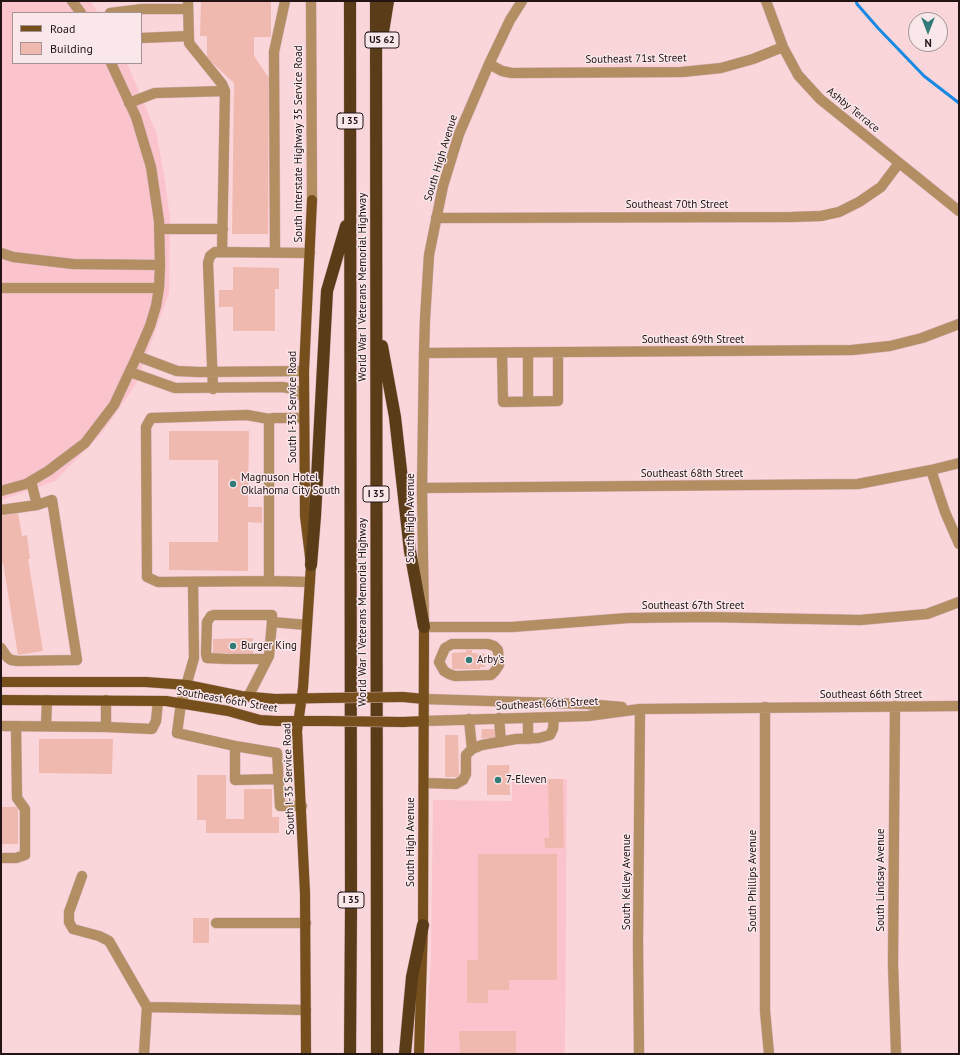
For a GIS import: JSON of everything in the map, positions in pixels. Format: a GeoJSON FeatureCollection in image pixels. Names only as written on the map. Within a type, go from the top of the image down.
{"type":"FeatureCollection","features":[{"type":"Feature","properties":{"kind":"highway","name":"US 62"},"geometry":{"type":"LineString","coordinates":[[344,1],[350,31]]}},
{"type":"Feature","properties":{"kind":"highway","name":"World War I Veterans Memorial Highway"},"geometry":{"type":"LineString","coordinates":[[350,1],[350,1054]]}},
{"type":"Feature","properties":{"kind":"highway","name":"World War I Veterans Memorial Highway"},"geometry":{"type":"LineString","coordinates":[[376,1],[377,1054]]}},
{"type":"Feature","properties":{"kind":"highway","name":"US 62"},"geometry":{"type":"LineString","coordinates":[[376,79],[388,1]]}},
{"type":"Feature","properties":{"kind":"highway"},"geometry":{"type":"LineString","coordinates":[[311,565],[327,291],[350,211]]}},
{"type":"Feature","properties":{"kind":"highway"},"geometry":{"type":"LineString","coordinates":[[376,317],[395,417],[410,551],[424,627]]}},
{"type":"Feature","properties":{"kind":"highway"},"geometry":{"type":"LineString","coordinates":[[405,1054],[412,977],[423,925]]}},
{"type":"Feature","properties":{"kind":"main road","name":"South Interstate Highway 35 Service Road"},"geometry":{"type":"LineString","coordinates":[[308,288],[312,200]]}},
{"type":"Feature","properties":{"kind":"main road","name":"South I-35 Service Road"},"geometry":{"type":"LineString","coordinates":[[306,1054],[306,923],[302,806],[297,731],[302,698],[311,565],[305,516],[304,371],[308,288]]}},
{"type":"Feature","properties":{"kind":"main road","name":"South High Avenue"},"geometry":{"type":"LineString","coordinates":[[419,1054],[423,925],[424,627]]}},
{"type":"Feature","properties":{"kind":"main road","name":"Southeast 66th Street"},"geometry":{"type":"LineString","coordinates":[[3,680],[146,682],[187,685],[248,697],[275,699],[424,698]]}},
{"type":"Feature","properties":{"kind":"main road","name":"Southeast 66th Street"},"geometry":{"type":"LineString","coordinates":[[1,700],[158,701],[181,703],[228,711],[260,720],[424,721]]}},
{"type":"Feature","properties":{"kind":"street"},"geometry":{"type":"LineString","coordinates":[[72,1],[80,12]]}},
{"type":"Feature","properties":{"kind":"street"},"geometry":{"type":"LineString","coordinates":[[275,252],[274,52],[285,1]]}},
{"type":"Feature","properties":{"kind":"street","name":"South Interstate Highway 35 Service Road"},"geometry":{"type":"LineString","coordinates":[[310,1],[312,200]]}},
{"type":"Feature","properties":{"kind":"street","name":"South High Avenue"},"geometry":{"type":"LineString","coordinates":[[424,627],[422,488],[424,319],[429,255],[443,186],[459,134],[489,64],[510,20],[522,1]]}},
{"type":"Feature","properties":{"kind":"street","name":"Ashby Terrace"},"geometry":{"type":"LineString","coordinates":[[766,1],[783,47],[798,75],[820,99],[959,212]]}},
{"type":"Feature","properties":{"kind":"street"},"geometry":{"type":"LineString","coordinates":[[118,12],[188,5],[189,43],[222,84],[225,91],[222,252]]}},
{"type":"Feature","properties":{"kind":"street"},"geometry":{"type":"LineString","coordinates":[[142,38],[189,36]]}},
{"type":"Feature","properties":{"kind":"street","name":"Southeast 71st Street"},"geometry":{"type":"LineString","coordinates":[[489,64],[502,71],[512,73],[682,72],[721,68],[752,59],[783,47]]}},
{"type":"Feature","properties":{"kind":"street"},"geometry":{"type":"LineString","coordinates":[[1,491],[26,484],[48,471],[85,444],[114,405],[150,326],[159,288],[160,265],[159,229],[151,167],[144,142],[111,64]]}},
{"type":"Feature","properties":{"kind":"street"},"geometry":{"type":"LineString","coordinates":[[129,103],[155,93],[225,91]]}},
{"type":"Feature","properties":{"kind":"street","name":"Southeast 70th Street"},"geometry":{"type":"LineString","coordinates":[[436,218],[821,216],[839,212],[859,202],[881,187],[899,163]]}},
{"type":"Feature","properties":{"kind":"street"},"geometry":{"type":"LineString","coordinates":[[159,229],[223,229]]}},
{"type":"Feature","properties":{"kind":"street"},"geometry":{"type":"LineString","coordinates":[[213,388],[208,263],[210,256],[215,252],[310,253]]}},
{"type":"Feature","properties":{"kind":"street"},"geometry":{"type":"LineString","coordinates":[[1,254],[13,257],[73,264],[160,265]]}},
{"type":"Feature","properties":{"kind":"street"},"geometry":{"type":"LineString","coordinates":[[1,288],[159,288]]}},
{"type":"Feature","properties":{"kind":"street","name":"Southeast 69th Street"},"geometry":{"type":"LineString","coordinates":[[424,353],[852,350],[890,346],[922,338],[959,324]]}},
{"type":"Feature","properties":{"kind":"street"},"geometry":{"type":"LineString","coordinates":[[502,353],[503,402],[528,402],[558,401],[558,352]]}},
{"type":"Feature","properties":{"kind":"street"},"geometry":{"type":"LineString","coordinates":[[528,353],[528,402]]}},
{"type":"Feature","properties":{"kind":"street"},"geometry":{"type":"LineString","coordinates":[[137,356],[177,371],[304,371]]}},
{"type":"Feature","properties":{"kind":"street"},"geometry":{"type":"LineString","coordinates":[[130,372],[174,388],[282,387],[294,389],[304,398]]}},
{"type":"Feature","properties":{"kind":"street"},"geometry":{"type":"LineString","coordinates":[[304,418],[269,419],[247,415],[151,418],[146,426],[147,577],[158,582],[310,582]]}},
{"type":"Feature","properties":{"kind":"street"},"geometry":{"type":"LineString","coordinates":[[269,419],[270,581]]}},
{"type":"Feature","properties":{"kind":"street","name":"Southeast 68th Street"},"geometry":{"type":"LineString","coordinates":[[422,488],[858,484],[959,463]]}},
{"type":"Feature","properties":{"kind":"street"},"geometry":{"type":"LineString","coordinates":[[931,470],[945,512],[959,544]]}},
{"type":"Feature","properties":{"kind":"street"},"geometry":{"type":"LineString","coordinates":[[31,481],[37,505]]}},
{"type":"Feature","properties":{"kind":"street"},"geometry":{"type":"LineString","coordinates":[[1,510],[37,505],[52,500],[77,660],[11,660],[6,657],[1,648]]}},
{"type":"Feature","properties":{"kind":"street"},"geometry":{"type":"LineString","coordinates":[[193,582],[194,658],[181,703],[176,733],[235,746],[277,753],[280,806],[302,806]]}},
{"type":"Feature","properties":{"kind":"street","name":"Southeast 67th Street"},"geometry":{"type":"LineString","coordinates":[[424,627],[512,627],[628,618],[707,617],[860,620],[926,614],[959,602]]}},
{"type":"Feature","properties":{"kind":"street"},"geometry":{"type":"LineString","coordinates":[[248,697],[267,660],[269,656],[272,615],[211,616],[207,622],[207,658],[267,660]]}},
{"type":"Feature","properties":{"kind":"street"},"geometry":{"type":"LineString","coordinates":[[272,622],[307,625]]}},
{"type":"Feature","properties":{"kind":"street"},"geometry":{"type":"LineString","coordinates":[[456,644],[457,627]]}},
{"type":"Feature","properties":{"kind":"street"},"geometry":{"type":"LineString","coordinates":[[452,644],[494,646],[498,650],[499,665],[491,675],[455,676],[444,671],[439,662],[445,648],[452,644]]}},
{"type":"Feature","properties":{"kind":"street"},"geometry":{"type":"LineString","coordinates":[[424,663],[439,662]]}},
{"type":"Feature","properties":{"kind":"street","name":"Southeast 66th Street"},"geometry":{"type":"LineString","coordinates":[[424,698],[587,704],[640,709],[959,706]]}},
{"type":"Feature","properties":{"kind":"street"},"geometry":{"type":"LineString","coordinates":[[46,726],[47,700]]}},
{"type":"Feature","properties":{"kind":"street"},"geometry":{"type":"LineString","coordinates":[[106,700],[106,727]]}},
{"type":"Feature","properties":{"kind":"street"},"geometry":{"type":"LineString","coordinates":[[1,726],[152,729],[156,721],[158,701]]}},
{"type":"Feature","properties":{"kind":"street","name":"South Lindsay Avenue"},"geometry":{"type":"LineString","coordinates":[[895,706],[893,964],[896,1054]]}},
{"type":"Feature","properties":{"kind":"street","name":"South Phillips Avenue"},"geometry":{"type":"LineString","coordinates":[[765,707],[765,1011],[769,1054]]}},
{"type":"Feature","properties":{"kind":"street","name":"Southeast 66th Street"},"geometry":{"type":"LineString","coordinates":[[424,721],[588,716],[640,709]]}},
{"type":"Feature","properties":{"kind":"street","name":"South Kelley Avenue"},"geometry":{"type":"LineString","coordinates":[[640,709],[638,941],[640,1054]]}},
{"type":"Feature","properties":{"kind":"street"},"geometry":{"type":"LineString","coordinates":[[424,783],[456,784],[463,780],[466,774],[466,755],[472,749],[482,744],[539,738],[550,735],[553,729],[554,717]]}},
{"type":"Feature","properties":{"kind":"street"},"geometry":{"type":"LineString","coordinates":[[499,718],[501,742]]}},
{"type":"Feature","properties":{"kind":"street"},"geometry":{"type":"LineString","coordinates":[[528,718],[528,739]]}},
{"type":"Feature","properties":{"kind":"street"},"geometry":{"type":"LineString","coordinates":[[469,719],[472,749]]}},
{"type":"Feature","properties":{"kind":"street"},"geometry":{"type":"LineString","coordinates":[[1,858],[16,858],[25,855],[25,809],[17,798],[16,726]]}},
{"type":"Feature","properties":{"kind":"street"},"geometry":{"type":"LineString","coordinates":[[235,746],[235,780],[279,779]]}},
{"type":"Feature","properties":{"kind":"street"},"geometry":{"type":"LineString","coordinates":[[82,876],[68,912],[68,922],[73,929],[99,936],[109,941],[147,1007],[144,1054]]}},
{"type":"Feature","properties":{"kind":"street"},"geometry":{"type":"LineString","coordinates":[[216,923],[306,923]]}},
{"type":"Feature","properties":{"kind":"street"},"geometry":{"type":"LineString","coordinates":[[147,1007],[306,1010]]}},
{"type":"Feature","properties":{"kind":"shaded area"},"geometry":{"type":"Polygon","coordinates":[[[1,1],[91,1],[97,12],[12,12],[12,64],[127,64],[156,132],[164,175],[170,217],[169,293],[136,384],[102,433],[55,481],[1,500],[1,1]]]}},
{"type":"Feature","properties":{"kind":"shaded area"},"geometry":{"type":"Polygon","coordinates":[[[567,779],[565,1054],[425,1054],[431,955],[433,800],[512,801],[512,780],[567,779]]]}},
{"type":"Feature","properties":{"kind":"building"},"geometry":{"type":"Polygon","coordinates":[[[201,1],[271,1],[271,37],[254,37],[254,56],[269,78],[268,234],[232,234],[234,83],[207,58],[207,36],[200,36],[201,1]]]}},
{"type":"Feature","properties":{"kind":"building"},"geometry":{"type":"Polygon","coordinates":[[[233,267],[279,268],[279,289],[275,289],[275,331],[233,331],[233,307],[219,307],[219,290],[233,290],[233,267]]]}},
{"type":"Feature","properties":{"kind":"building","name":"Magnuson Hotel Oklahoma City South"},"geometry":{"type":"Polygon","coordinates":[[[169,431],[249,431],[248,507],[262,507],[262,523],[248,522],[248,571],[169,570],[169,542],[218,542],[218,460],[169,460],[169,431]]]}},
{"type":"Feature","properties":{"kind":"building"},"geometry":{"type":"Polygon","coordinates":[[[18,513],[22,536],[27,535],[30,559],[28,559],[43,651],[18,655],[3,563],[1,564],[1,516],[18,513]]]}},
{"type":"Feature","properties":{"kind":"building","name":"Burger King"},"geometry":{"type":"Polygon","coordinates":[[[253,638],[253,654],[232,654],[228,662],[228,653],[213,653],[213,639],[253,638]]]}},
{"type":"Feature","properties":{"kind":"building","name":"Arby's"},"geometry":{"type":"Polygon","coordinates":[[[466,650],[472,650],[472,653],[485,654],[485,667],[480,667],[480,669],[452,669],[452,653],[466,652],[466,650]]]}},
{"type":"Feature","properties":{"kind":"building"},"geometry":{"type":"Polygon","coordinates":[[[482,729],[495,729],[495,739],[481,738],[482,729]]]}},
{"type":"Feature","properties":{"kind":"building"},"geometry":{"type":"Polygon","coordinates":[[[445,735],[458,735],[459,777],[445,777],[445,735]]]}},
{"type":"Feature","properties":{"kind":"building"},"geometry":{"type":"Polygon","coordinates":[[[39,739],[113,739],[112,774],[39,773],[39,739]]]}},
{"type":"Feature","properties":{"kind":"building","name":"7-Eleven"},"geometry":{"type":"Polygon","coordinates":[[[487,765],[509,765],[510,795],[487,795],[487,765]]]}},
{"type":"Feature","properties":{"kind":"building"},"geometry":{"type":"Polygon","coordinates":[[[197,775],[226,775],[226,819],[244,819],[244,789],[272,789],[272,817],[279,817],[279,833],[206,833],[206,820],[197,820],[197,775]]]}},
{"type":"Feature","properties":{"kind":"building"},"geometry":{"type":"Polygon","coordinates":[[[548,779],[563,779],[564,848],[545,848],[544,838],[549,838],[548,779]]]}},
{"type":"Feature","properties":{"kind":"building"},"geometry":{"type":"Polygon","coordinates":[[[1,807],[18,807],[18,844],[1,844],[1,807]]]}},
{"type":"Feature","properties":{"kind":"building"},"geometry":{"type":"Polygon","coordinates":[[[478,854],[557,854],[557,980],[509,980],[509,990],[488,990],[488,1003],[467,1003],[467,960],[478,960],[478,854]]]}},
{"type":"Feature","properties":{"kind":"building"},"geometry":{"type":"Polygon","coordinates":[[[193,918],[209,918],[209,943],[193,943],[193,918]]]}},
{"type":"Feature","properties":{"kind":"building"},"geometry":{"type":"Polygon","coordinates":[[[459,1031],[516,1031],[516,1054],[460,1054],[459,1031]]]}},
{"type":"Feature","properties":{"kind":"waterway"},"geometry":{"type":"LineString","coordinates":[[856,1],[878,28],[924,76],[959,103]]}},
{"type":"Feature","properties":{"kind":"place","name":"Magnuson Hotel Oklahoma City South"},"geometry":{"type":"Point","coordinates":[233,484]}},
{"type":"Feature","properties":{"kind":"place","name":"Burger King"},"geometry":{"type":"Point","coordinates":[233,646]}},
{"type":"Feature","properties":{"kind":"place","name":"Arby's"},"geometry":{"type":"Point","coordinates":[469,660]}},
{"type":"Feature","properties":{"kind":"place","name":"7-Eleven"},"geometry":{"type":"Point","coordinates":[498,780]}}]}
